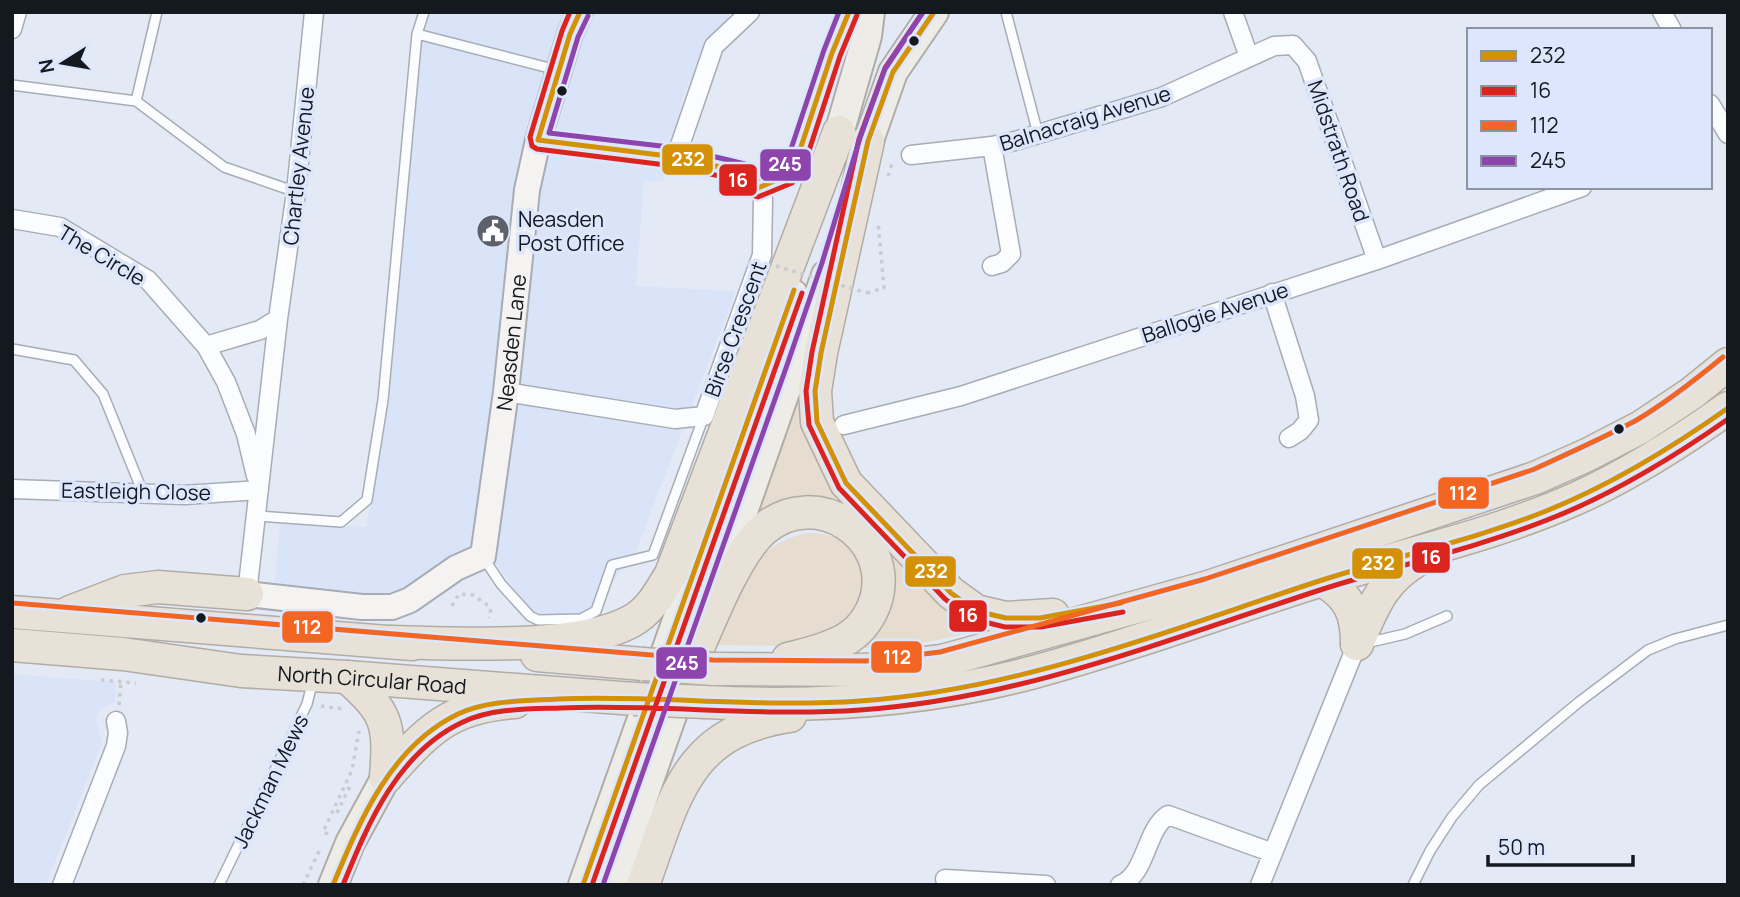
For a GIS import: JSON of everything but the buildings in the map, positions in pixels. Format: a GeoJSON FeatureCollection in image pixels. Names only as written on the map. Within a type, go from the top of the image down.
{"type":"FeatureCollection","features":[{"type":"Feature","properties":{"kind":"highway"},"geometry":{"type":"LineString","coordinates":[[854,137],[815,391],[817,422],[846,483],[951,593],[976,611],[1006,618],[1040,618],[1208,587]]}},
{"type":"Feature","properties":{"kind":"highway"},"geometry":{"type":"LineString","coordinates":[[391,642],[501,643],[568,638],[615,629],[632,622],[646,611],[659,596],[671,573],[854,137]]}},
{"type":"Feature","properties":{"kind":"highway","name":"North Circular Road"},"geometry":{"type":"LineString","coordinates":[[12,612],[726,669],[866,670],[942,661],[1208,587],[1535,478],[1641,427],[1692,393],[1728,364]]}},
{"type":"Feature","properties":{"kind":"highway","name":"North Circular Road"},"geometry":{"type":"LineString","coordinates":[[12,645],[122,654],[241,671],[593,697],[634,699],[694,693],[813,704],[912,696],[1033,672],[1188,625],[1322,580],[1438,548],[1536,515],[1597,488],[1690,435],[1728,408]]}},
{"type":"Feature","properties":{"kind":"highway"},"geometry":{"type":"LineString","coordinates":[[694,693],[736,568],[751,543],[765,528],[782,518],[810,513],[838,518],[867,542],[879,572],[878,590],[873,610],[862,626],[848,638],[827,648],[785,660],[726,669]]}},
{"type":"Feature","properties":{"kind":"highway"},"geometry":{"type":"LineString","coordinates":[[1357,644],[1377,598],[1400,569],[1438,548]]}},
{"type":"Feature","properties":{"kind":"highway"},"geometry":{"type":"LineString","coordinates":[[1322,580],[1339,589],[1349,605],[1357,624],[1357,644]]}},
{"type":"Feature","properties":{"kind":"highway"},"geometry":{"type":"LineString","coordinates":[[62,615],[125,591],[159,587],[247,594]]}},
{"type":"Feature","properties":{"kind":"highway"},"geometry":{"type":"LineString","coordinates":[[347,677],[368,695],[384,719],[389,746],[386,777]]}},
{"type":"Feature","properties":{"kind":"highway"},"geometry":{"type":"LineString","coordinates":[[643,885],[679,790],[694,765],[710,746],[734,731],[771,719],[912,696]]}},
{"type":"Feature","properties":{"kind":"highway"},"geometry":{"type":"LineString","coordinates":[[386,777],[425,735],[463,712],[505,703],[593,697]]}},
{"type":"Feature","properties":{"kind":"main road"},"geometry":{"type":"LineString","coordinates":[[612,885],[694,693],[803,345],[854,137],[870,12]]}},
{"type":"Feature","properties":{"kind":"main road"},"geometry":{"type":"LineString","coordinates":[[583,885],[771,361],[804,257],[854,137],[893,72],[934,12]]}},
{"type":"Feature","properties":{"kind":"main road"},"geometry":{"type":"LineString","coordinates":[[333,885],[339,838],[386,777]]}},
{"type":"Feature","properties":{"kind":"street"},"geometry":{"type":"LineString","coordinates":[[12,29],[17,12]]}},
{"type":"Feature","properties":{"kind":"street","name":"Chartley Avenue"},"geometry":{"type":"LineString","coordinates":[[247,594],[258,516],[278,319],[296,192],[314,12]]}},
{"type":"Feature","properties":{"kind":"street","name":"Neasden Lane"},"geometry":{"type":"LineString","coordinates":[[482,556],[506,392],[527,190],[538,139],[580,12]]}},
{"type":"Feature","properties":{"kind":"street"},"geometry":{"type":"LineString","coordinates":[[676,157],[714,46],[750,12]]}},
{"type":"Feature","properties":{"kind":"street"},"geometry":{"type":"LineString","coordinates":[[538,139],[676,157],[742,172],[758,188],[788,175],[794,168],[832,53],[849,12]]}},
{"type":"Feature","properties":{"kind":"street"},"geometry":{"type":"LineString","coordinates":[[1233,12],[1249,57]]}},
{"type":"Feature","properties":{"kind":"street"},"geometry":{"type":"LineString","coordinates":[[1662,12],[1671,28]]}},
{"type":"Feature","properties":{"kind":"street","name":"Balnacraig Avenue"},"geometry":{"type":"LineString","coordinates":[[911,155],[992,146],[1038,134],[1162,97],[1275,46],[1293,45]]}},
{"type":"Feature","properties":{"kind":"street","name":"Midstrath Road"},"geometry":{"type":"LineString","coordinates":[[1293,45],[1307,61],[1377,260]]}},
{"type":"Feature","properties":{"kind":"street"},"geometry":{"type":"LineString","coordinates":[[1712,108],[1722,128]]}},
{"type":"Feature","properties":{"kind":"street"},"geometry":{"type":"LineString","coordinates":[[992,146],[1011,254],[992,266]]}},
{"type":"Feature","properties":{"kind":"street","name":"Birse Crescent"},"geometry":{"type":"LineString","coordinates":[[506,392],[675,419],[704,416],[762,255],[763,199],[758,188]]}},
{"type":"Feature","properties":{"kind":"street","name":"Ballogie Avenue"},"geometry":{"type":"LineString","coordinates":[[844,425],[961,396],[1377,260],[1576,189]]}},
{"type":"Feature","properties":{"kind":"street","name":"The Circle"},"geometry":{"type":"LineString","coordinates":[[12,219],[60,227],[71,233],[148,280],[179,314],[206,346],[226,383],[246,434],[259,490]]}},
{"type":"Feature","properties":{"kind":"street"},"geometry":{"type":"LineString","coordinates":[[1272,293],[1305,396],[1309,420],[1300,431],[1289,438]]}},
{"type":"Feature","properties":{"kind":"street"},"geometry":{"type":"LineString","coordinates":[[206,346],[260,330],[278,319]]}},
{"type":"Feature","properties":{"kind":"street","name":"Eastleigh Close"},"geometry":{"type":"LineString","coordinates":[[12,489],[184,495],[259,490]]}},
{"type":"Feature","properties":{"kind":"street"},"geometry":{"type":"LineString","coordinates":[[247,594],[362,607],[392,607],[410,600],[456,568],[482,556]]}},
{"type":"Feature","properties":{"kind":"street"},"geometry":{"type":"LineString","coordinates":[[1260,885],[1357,644]]}},
{"type":"Feature","properties":{"kind":"street"},"geometry":{"type":"LineString","coordinates":[[62,885],[116,746],[116,721]]}},
{"type":"Feature","properties":{"kind":"street"},"geometry":{"type":"LineString","coordinates":[[1120,885],[1126,882],[1137,868],[1159,821],[1168,815],[1273,853]]}},
{"type":"Feature","properties":{"kind":"street"},"geometry":{"type":"LineString","coordinates":[[946,879],[1046,885]]}},
{"type":"Feature","properties":{"kind":"lane"},"geometry":{"type":"LineString","coordinates":[[136,101],[157,12]]}},
{"type":"Feature","properties":{"kind":"lane"},"geometry":{"type":"LineString","coordinates":[[258,516],[341,522],[367,500],[383,400],[417,34],[424,12]]}},
{"type":"Feature","properties":{"kind":"lane"},"geometry":{"type":"LineString","coordinates":[[1006,12],[1038,134]]}},
{"type":"Feature","properties":{"kind":"lane"},"geometry":{"type":"LineString","coordinates":[[417,34],[559,71]]}},
{"type":"Feature","properties":{"kind":"lane"},"geometry":{"type":"LineString","coordinates":[[12,85],[136,101],[224,167],[296,192]]}},
{"type":"Feature","properties":{"kind":"lane"},"geometry":{"type":"LineString","coordinates":[[12,349],[75,359],[103,394],[143,493]]}},
{"type":"Feature","properties":{"kind":"lane"},"geometry":{"type":"LineString","coordinates":[[482,556],[500,584],[530,616],[538,620],[581,619],[596,611],[612,565],[653,555],[704,416]]}},
{"type":"Feature","properties":{"kind":"lane"},"geometry":{"type":"LineString","coordinates":[[1357,644],[1405,634],[1447,616]]}},
{"type":"Feature","properties":{"kind":"lane"},"geometry":{"type":"LineString","coordinates":[[1413,885],[1430,851],[1479,785],[1648,650],[1675,639],[1728,625]]}},
{"type":"Feature","properties":{"kind":"lane","name":"Jackman Mews"},"geometry":{"type":"LineString","coordinates":[[219,885],[307,704],[314,675]]}},
{"type":"Feature","properties":{"kind":"path"},"geometry":{"type":"LineString","coordinates":[[886,183],[894,158],[911,155]]}},
{"type":"Feature","properties":{"kind":"path"},"geometry":{"type":"LineString","coordinates":[[776,266],[867,293],[884,288],[878,221]]}},
{"type":"Feature","properties":{"kind":"path"},"geometry":{"type":"LineString","coordinates":[[452,606],[459,594],[473,595],[490,607],[491,615],[487,621]]}},
{"type":"Feature","properties":{"kind":"path"},"geometry":{"type":"LineString","coordinates":[[119,702],[121,681]]}},
{"type":"Feature","properties":{"kind":"path"},"geometry":{"type":"LineString","coordinates":[[321,706],[350,709]]}},
{"type":"Feature","properties":{"kind":"path"},"geometry":{"type":"LineString","coordinates":[[339,838],[323,832],[352,770],[360,720]]}},
{"type":"Feature","properties":{"kind":"path"},"geometry":{"type":"LineString","coordinates":[[303,885],[339,838],[351,783]]}},
{"type":"Feature","properties":{"kind":"shaded area"},"geometry":{"type":"Polygon","coordinates":[[[427,12],[731,12],[685,90],[663,181],[644,181],[636,286],[736,291],[635,554],[584,617],[536,616],[497,565],[457,557],[391,606],[274,589],[280,524],[366,527],[389,403],[418,37],[427,12]]]}},
{"type":"Feature","properties":{"kind":"shaded area"},"geometry":{"type":"Polygon","coordinates":[[[799,398],[803,400],[803,414],[995,628],[922,643],[858,649],[872,530],[750,523],[799,398]]]}},
{"type":"Feature","properties":{"kind":"shaded area"},"geometry":{"type":"Polygon","coordinates":[[[811,533],[846,541],[861,563],[869,587],[851,625],[789,646],[718,645],[738,590],[760,558],[774,546],[811,533]]]}},
{"type":"Feature","properties":{"kind":"shaded area"},"geometry":{"type":"Polygon","coordinates":[[[12,674],[116,682],[115,702],[99,710],[96,720],[102,743],[46,885],[12,885],[12,674]]]}},
{"type":"Feature","properties":{"kind":"transit line","name":"16"},"geometry":{"type":"LineString","coordinates":[[570,12],[530,137],[532,146],[537,149],[674,166],[738,180],[752,195],[758,197],[792,183],[802,172],[840,56],[857,15]]}},
{"type":"Feature","properties":{"kind":"transit line","name":"232"},"geometry":{"type":"LineString","coordinates":[[580,12],[570,34],[538,140],[676,157],[742,172],[758,188],[788,175],[794,168],[832,53],[849,12]]}},
{"type":"Feature","properties":{"kind":"transit line","name":"245"},"geometry":{"type":"LineString","coordinates":[[588,16],[578,37],[549,133],[678,148],[745,164],[760,178],[786,164],[839,12]]}},
{"type":"Feature","properties":{"kind":"transit line","name":"16"},"geometry":{"type":"LineString","coordinates":[[923,12],[885,68],[859,139],[812,352],[806,391],[809,425],[839,488],[945,599],[972,619],[1005,627],[1041,627],[1123,612]]}},
{"type":"Feature","properties":{"kind":"transit line","name":"245"},"geometry":{"type":"LineString","coordinates":[[604,882],[786,368],[885,69],[923,12]]}},
{"type":"Feature","properties":{"kind":"transit line","name":"232"},"geometry":{"type":"LineString","coordinates":[[934,12],[893,72],[868,141],[821,353],[815,391],[817,422],[846,483],[951,593],[976,611],[1006,618],[1040,618],[1121,603]]}},
{"type":"Feature","properties":{"kind":"transit line","name":"232"},"geometry":{"type":"LineString","coordinates":[[583,885],[794,290]]}},
{"type":"Feature","properties":{"kind":"transit line","name":"16"},"geometry":{"type":"LineString","coordinates":[[592,885],[802,293]]}},
{"type":"Feature","properties":{"kind":"transit line","name":"112"},"geometry":{"type":"LineString","coordinates":[[13,603],[713,660],[866,661],[940,652],[1205,579],[1532,470],[1635,421],[1658,407],[1723,357]]}},
{"type":"Feature","properties":{"kind":"transit line","name":"232"},"geometry":{"type":"LineString","coordinates":[[333,885],[354,835],[380,787],[396,765],[434,728],[470,709],[507,702],[596,698],[822,703],[919,695],[977,685],[1091,656],[1345,573],[1518,522],[1594,490],[1640,465],[1728,408]]}},
{"type":"Feature","properties":{"kind":"transit line","name":"16"},"geometry":{"type":"LineString","coordinates":[[343,885],[375,814],[403,770],[420,751],[440,735],[474,717],[511,710],[598,707],[823,712],[920,704],[979,694],[1151,647],[1320,590],[1462,549],[1547,520],[1640,475],[1728,419]]}},
{"type":"Feature","properties":{"kind":"place","name":"Neasden Post Office"},"geometry":{"type":"Point","coordinates":[493,231]}}]}
